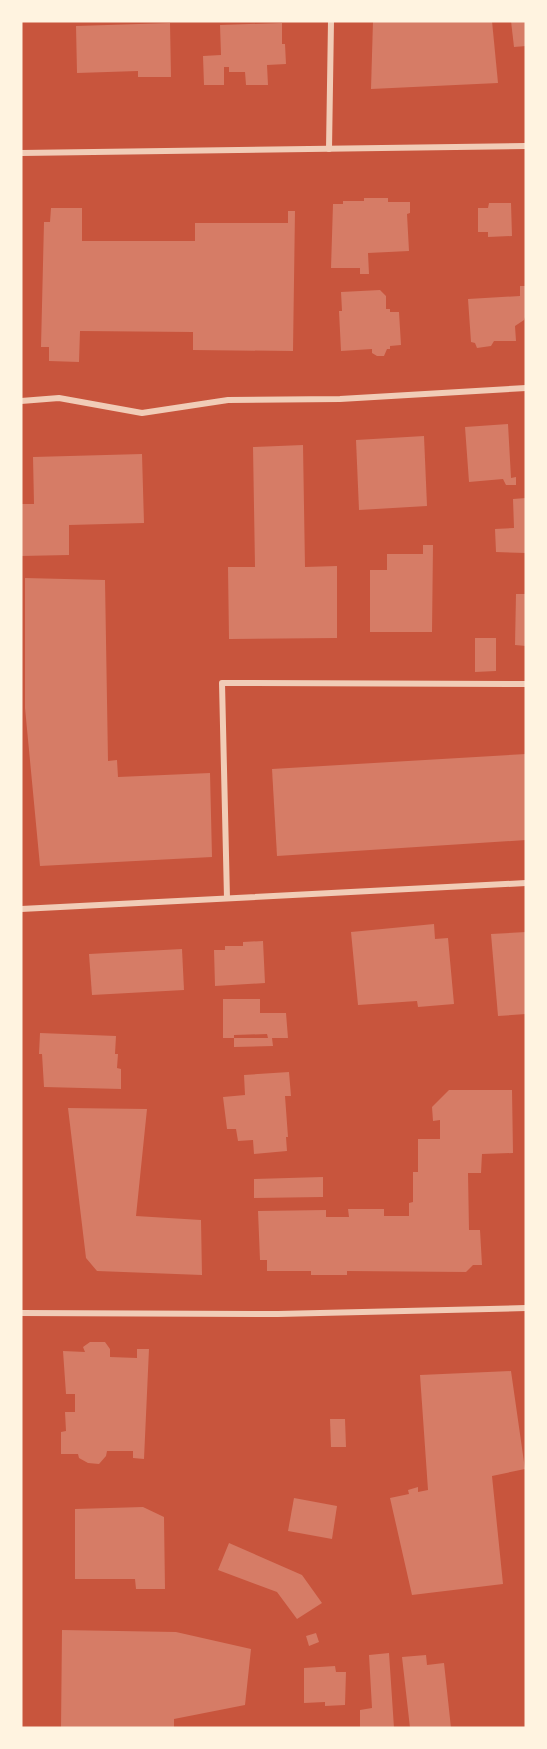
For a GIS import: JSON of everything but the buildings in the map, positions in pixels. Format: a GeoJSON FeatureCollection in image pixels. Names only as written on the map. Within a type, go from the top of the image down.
{"type":"FeatureCollection","features":[{"type":"Feature","properties":{"kind":"street"},"geometry":{"type":"LineString","coordinates":[[329,149],[331,21]]}},
{"type":"Feature","properties":{"kind":"street"},"geometry":{"type":"LineString","coordinates":[[21,153],[526,146]]}},
{"type":"Feature","properties":{"kind":"street"},"geometry":{"type":"LineString","coordinates":[[21,401],[59,398],[142,413],[228,400],[340,399],[526,388]]}},
{"type":"Feature","properties":{"kind":"street"},"geometry":{"type":"LineString","coordinates":[[227,898],[222,683],[526,684]]}},
{"type":"Feature","properties":{"kind":"street"},"geometry":{"type":"LineString","coordinates":[[21,909],[526,883]]}},
{"type":"Feature","properties":{"kind":"street"},"geometry":{"type":"LineString","coordinates":[[21,1313],[278,1314],[526,1308]]}}]}
